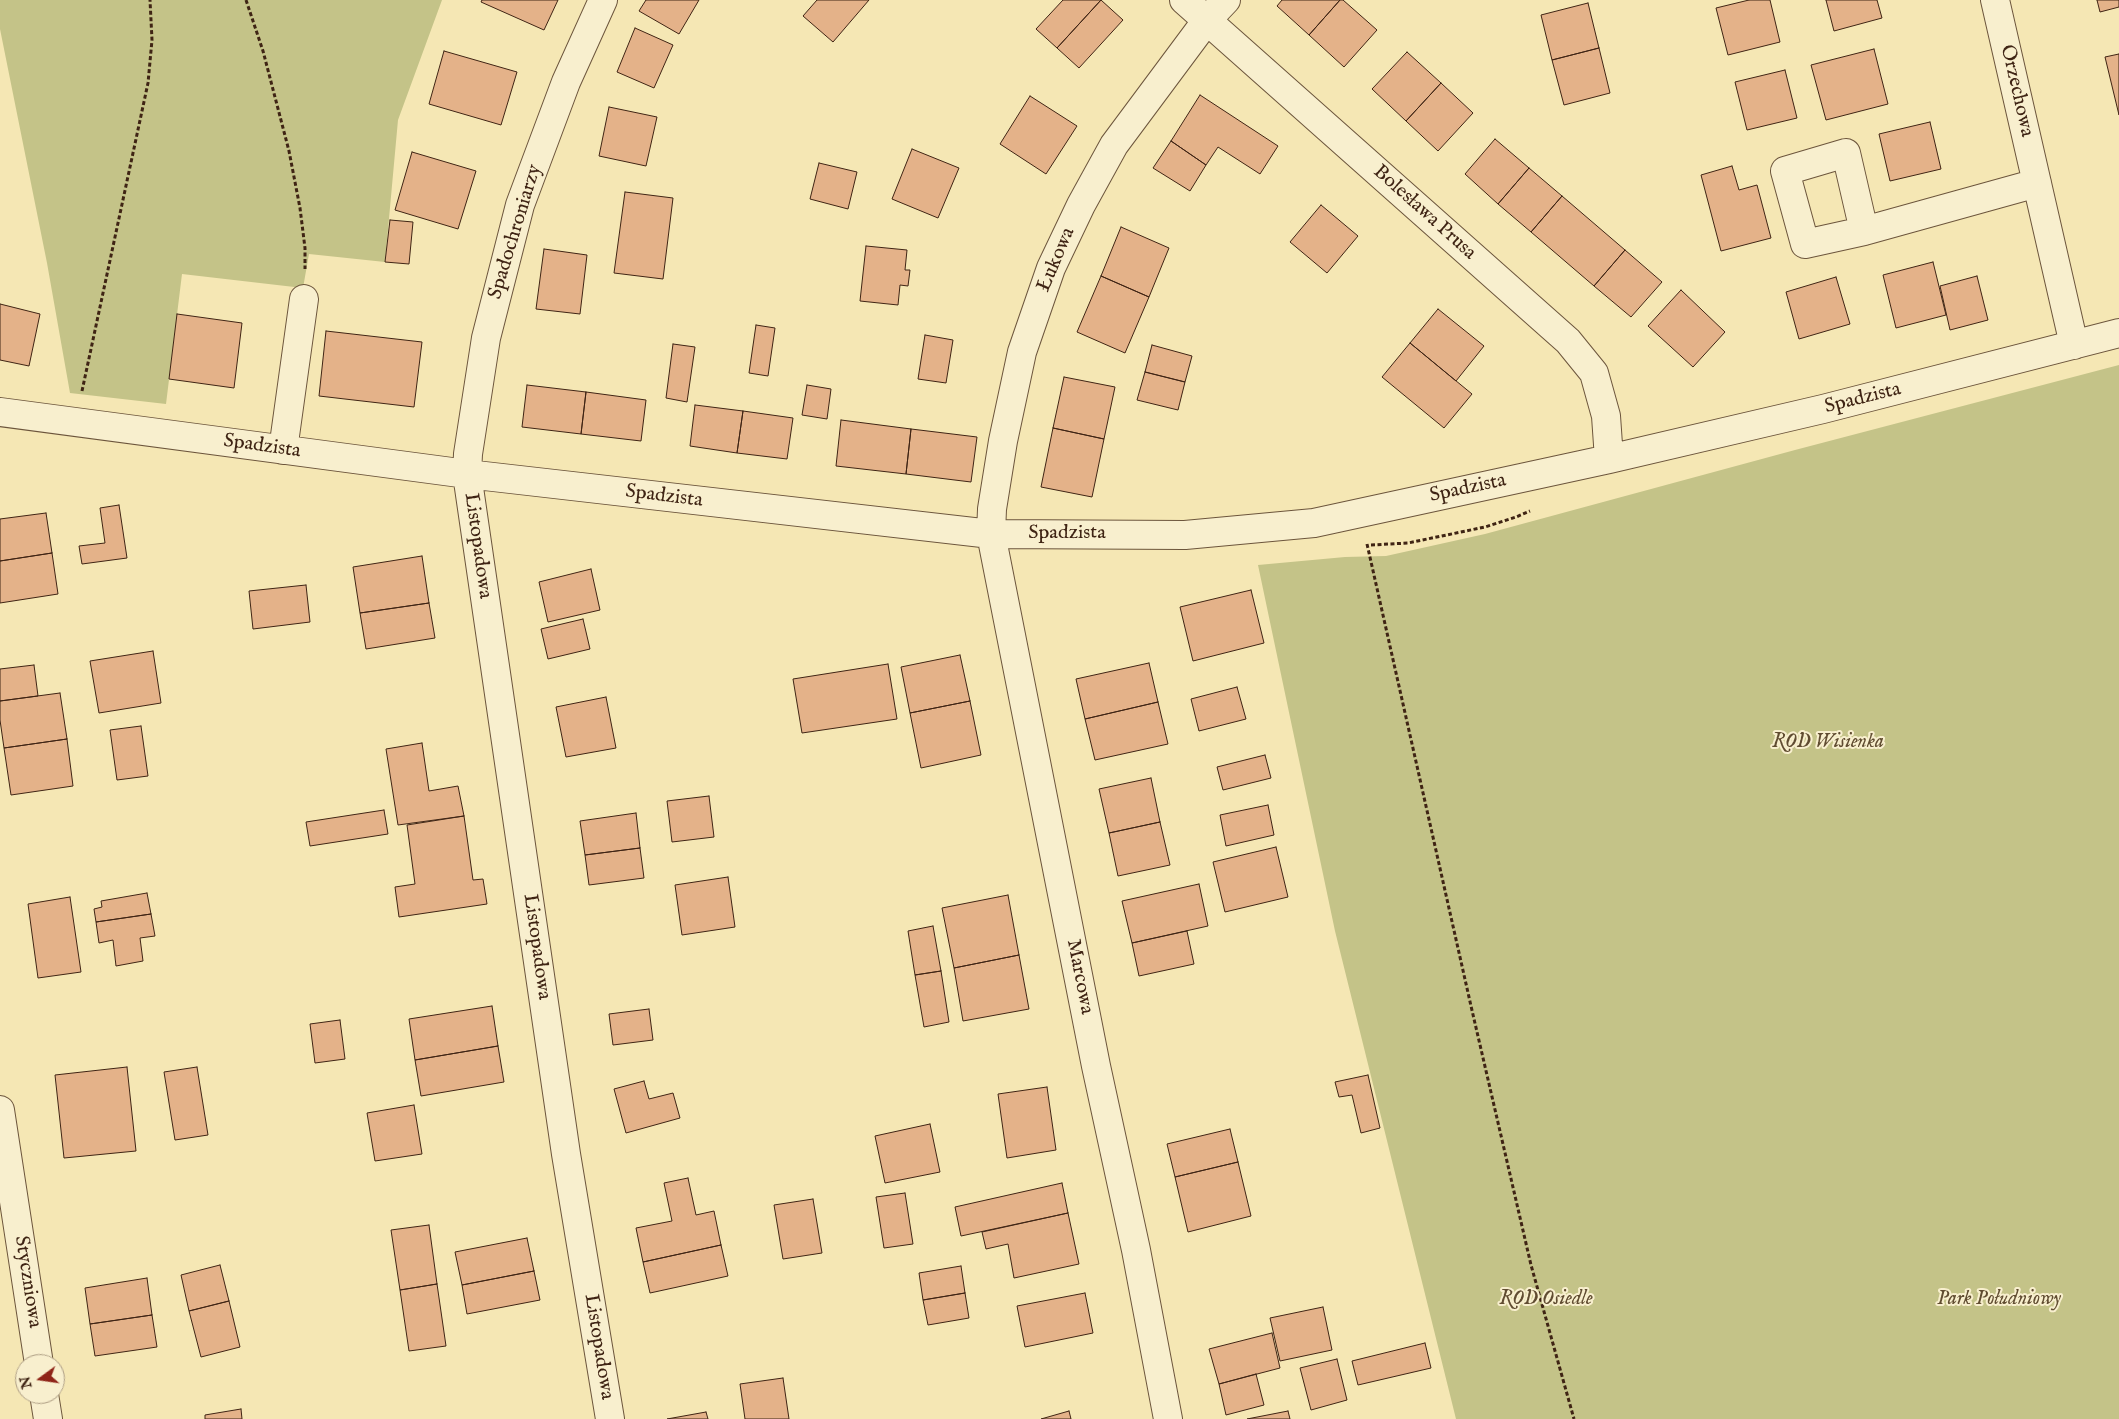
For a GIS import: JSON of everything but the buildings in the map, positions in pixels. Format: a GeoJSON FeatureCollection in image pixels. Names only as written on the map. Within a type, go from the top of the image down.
{"type":"FeatureCollection","features":[{"type":"Feature","properties":{"kind":"street","name":"Spadochroniarzy"},"geometry":{"type":"LineString","coordinates":[[467,474],[468,454],[486,338],[520,205],[566,82],[603,0]]}},
{"type":"Feature","properties":{"kind":"street","name":"Bolesława Prusa"},"geometry":{"type":"LineString","coordinates":[[1184,0],[1568,341],[1594,373],[1606,416],[1608,458]]}},
{"type":"Feature","properties":{"kind":"street","name":"Łukowa"},"geometry":{"type":"LineString","coordinates":[[991,534],[992,509],[1003,441],[1022,352],[1051,268],[1081,205],[1114,144],[1207,20],[1226,0]]}},
{"type":"Feature","properties":{"kind":"street","name":"Orzechowa"},"geometry":{"type":"LineString","coordinates":[[1995,0],[2074,345]]}},
{"type":"Feature","properties":{"kind":"street"},"geometry":{"type":"LineString","coordinates":[[1864,231],[2038,183]]}},
{"type":"Feature","properties":{"kind":"street"},"geometry":{"type":"LineString","coordinates":[[283,450],[304,299]]}},
{"type":"Feature","properties":{"kind":"street","name":"Spadzista"},"geometry":{"type":"LineString","coordinates":[[0,412],[467,474],[991,534],[1185,535],[1314,523],[1824,409],[2119,333]]}},
{"type":"Feature","properties":{"kind":"street","name":"Listopadowa"},"geometry":{"type":"LineString","coordinates":[[467,474],[566,1154],[610,1419]]}},
{"type":"Feature","properties":{"kind":"street","name":"Marcowa"},"geometry":{"type":"LineString","coordinates":[[991,534],[1096,1066],[1136,1250],[1168,1419]]}},
{"type":"Feature","properties":{"kind":"street","name":"Styczniowa"},"geometry":{"type":"LineString","coordinates":[[0,1110],[37,1354]]}},
{"type":"Feature","properties":{"kind":"street"},"geometry":{"type":"LineString","coordinates":[[46,1404],[48,1419]]}},
{"type":"Feature","properties":{"kind":"path"},"geometry":{"type":"LineString","coordinates":[[81,397],[148,82],[152,40],[150,0]]}},
{"type":"Feature","properties":{"kind":"path"},"geometry":{"type":"LineString","coordinates":[[246,0],[263,51],[287,142],[300,208],[305,248],[304,299]]}},
{"type":"Feature","properties":{"kind":"path"},"geometry":{"type":"LineString","coordinates":[[1361,512],[1468,997],[1529,1255],[1574,1419]]}},
{"type":"Feature","properties":{"kind":"green space"},"geometry":{"type":"Polygon","coordinates":[[[0,0],[442,0],[398,120],[385,262],[309,254],[303,288],[182,274],[166,404],[70,393],[47,263],[0,29],[0,0]]]}},
{"type":"Feature","properties":{"kind":"green space"},"geometry":{"type":"Polygon","coordinates":[[[2119,365],[2119,1419],[1456,1419],[1335,931],[1258,565],[1345,557],[1386,556],[1485,534],[2119,365]]]}},
{"type":"Feature","properties":{"kind":"park label","name":"ROD Wisienka"},"geometry":{"type":"Point","coordinates":[1828,743]}},
{"type":"Feature","properties":{"kind":"park label","name":"ROD Osiedle"},"geometry":{"type":"Point","coordinates":[1546,1300]}},
{"type":"Feature","properties":{"kind":"park label","name":"Park Południowy"},"geometry":{"type":"Point","coordinates":[1999,1300]}}]}
